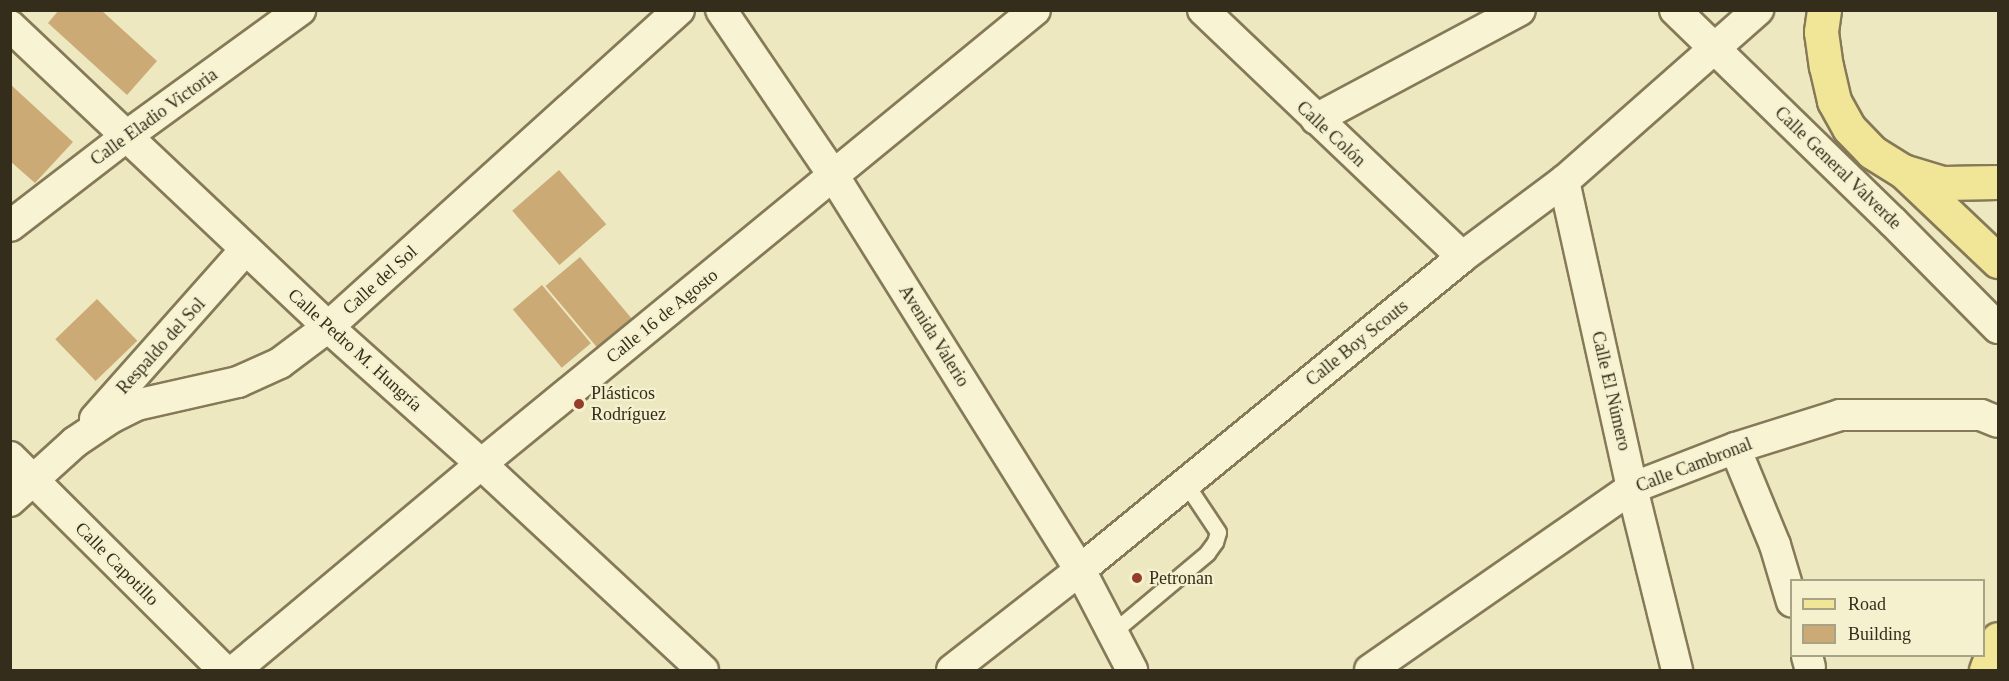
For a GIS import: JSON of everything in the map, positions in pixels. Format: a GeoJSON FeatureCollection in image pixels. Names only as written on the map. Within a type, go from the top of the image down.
{"type":"FeatureCollection","features":[{"type":"Feature","properties":{"kind":"main road"},"geometry":{"type":"LineString","coordinates":[[1824,10],[1821,32],[1834,101],[1849,128],[1872,152],[1904,171],[1998,261]]}},
{"type":"Feature","properties":{"kind":"main road"},"geometry":{"type":"LineString","coordinates":[[1904,171],[1943,183],[1998,182]]}},
{"type":"Feature","properties":{"kind":"main road"},"geometry":{"type":"LineString","coordinates":[[1986,670],[1998,639]]}},
{"type":"Feature","properties":{"kind":"street","name":"Calle del Sol"},"geometry":{"type":"LineString","coordinates":[[10,501],[75,442],[111,418],[136,405],[238,382],[280,363],[328,327],[680,10]]}},
{"type":"Feature","properties":{"kind":"street","name":"Avenida Valerio"},"geometry":{"type":"LineString","coordinates":[[721,10],[833,175],[1080,570],[1132,670]]}},
{"type":"Feature","properties":{"kind":"street","name":"Calle 16 de Agosto"},"geometry":{"type":"LineString","coordinates":[[235,670],[1035,10]]}},
{"type":"Feature","properties":{"kind":"street","name":"Calle Colón"},"geometry":{"type":"LineString","coordinates":[[1203,10],[1462,257]]}},
{"type":"Feature","properties":{"kind":"street"},"geometry":{"type":"LineString","coordinates":[[1316,119],[1520,10]]}},
{"type":"Feature","properties":{"kind":"street","name":"Calle General Valverde"},"geometry":{"type":"LineString","coordinates":[[1675,10],[1998,328]]}},
{"type":"Feature","properties":{"kind":"street","name":"Calle Boy Scouts"},"geometry":{"type":"LineString","coordinates":[[952,670],[1080,570],[1462,257],[1564,181],[1758,10]]}},
{"type":"Feature","properties":{"kind":"street","name":"Calle Eladio Victoria"},"geometry":{"type":"LineString","coordinates":[[10,226],[292,13]]}},
{"type":"Feature","properties":{"kind":"street","name":"Calle Pedro M. Hungría"},"geometry":{"type":"LineString","coordinates":[[10,26],[128,135],[328,327],[482,464],[703,670]]}},
{"type":"Feature","properties":{"kind":"street","name":"Calle El Número"},"geometry":{"type":"LineString","coordinates":[[1564,181],[1632,488],[1677,670]]}},
{"type":"Feature","properties":{"kind":"street","name":"Respaldo del Sol"},"geometry":{"type":"LineString","coordinates":[[75,442],[246,249]]}},
{"type":"Feature","properties":{"kind":"street","name":"Calle Cambronal"},"geometry":{"type":"LineString","coordinates":[[1370,670],[1632,488],[1735,448],[1840,415],[1981,415],[1998,422]]}},
{"type":"Feature","properties":{"kind":"street"},"geometry":{"type":"LineString","coordinates":[[1735,448],[1775,545],[1790,599]]}},
{"type":"Feature","properties":{"kind":"street","name":"Calle Capotillo"},"geometry":{"type":"LineString","coordinates":[[10,457],[224,670]]}},
{"type":"Feature","properties":{"kind":"lane"},"geometry":{"type":"LineString","coordinates":[[1113,632],[1207,553],[1215,542],[1218,532],[1186,484]]}},
{"type":"Feature","properties":{"kind":"building"},"geometry":{"type":"Polygon","coordinates":[[[59,10],[101,10],[157,61],[127,95],[48,23],[59,10]]]}},
{"type":"Feature","properties":{"kind":"building"},"geometry":{"type":"Polygon","coordinates":[[[10,84],[73,142],[35,183],[10,161],[10,84]]]}},
{"type":"Feature","properties":{"kind":"building"},"geometry":{"type":"Polygon","coordinates":[[[559,170],[606,224],[559,265],[512,211],[559,170]]]}},
{"type":"Feature","properties":{"kind":"building"},"geometry":{"type":"Polygon","coordinates":[[[580,257],[631,318],[597,347],[546,286],[580,257]]]}},
{"type":"Feature","properties":{"kind":"building"},"geometry":{"type":"Polygon","coordinates":[[[542,285],[591,343],[562,368],[513,309],[542,285]]]}},
{"type":"Feature","properties":{"kind":"building"},"geometry":{"type":"Polygon","coordinates":[[[97,299],[137,341],[96,381],[55,339],[97,299]]]}},
{"type":"Feature","properties":{"kind":"place","name":"Plásticos Rodríguez"},"geometry":{"type":"Point","coordinates":[579,404]}},
{"type":"Feature","properties":{"kind":"place","name":"Petronan"},"geometry":{"type":"Point","coordinates":[1137,578]}}]}
